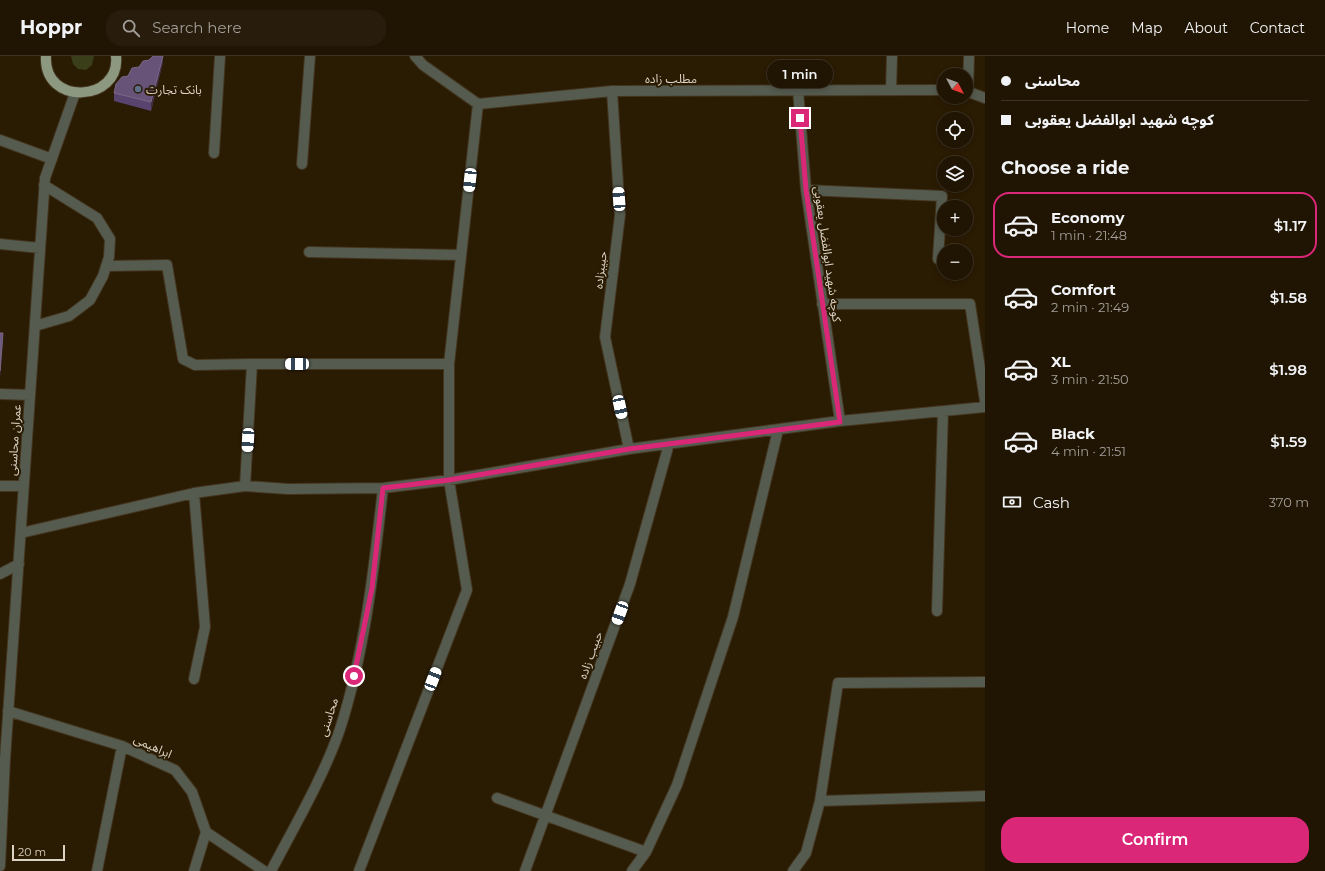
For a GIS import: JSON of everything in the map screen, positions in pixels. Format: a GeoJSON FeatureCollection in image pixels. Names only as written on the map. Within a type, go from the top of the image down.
{"type":"FeatureCollection","features":[{"type":"Feature","properties":{"kind":"main road"},"geometry":{"type":"LineString","coordinates":[[46,56],[48,73],[55,82],[64,89],[75,93],[87,93],[98,89],[107,81],[114,71],[116,56]]}},
{"type":"Feature","properties":{"kind":"street"},"geometry":{"type":"LineString","coordinates":[[214,153],[220,56]]}},
{"type":"Feature","properties":{"kind":"street"},"geometry":{"type":"LineString","coordinates":[[302,164],[310,56]]}},
{"type":"Feature","properties":{"kind":"street"},"geometry":{"type":"LineString","coordinates":[[359,871],[467,590],[449,480],[449,364],[478,104],[423,65],[415,56]]}},
{"type":"Feature","properties":{"kind":"street"},"geometry":{"type":"LineString","coordinates":[[891,90],[892,56]]}},
{"type":"Feature","properties":{"kind":"street"},"geometry":{"type":"LineString","coordinates":[[968,68],[969,56]]}},
{"type":"Feature","properties":{"kind":"street","name":"کوچه شهید ابوالفضل یعقوبی"},"geometry":{"type":"LineString","coordinates":[[798,90],[806,190],[840,422]]}},
{"type":"Feature","properties":{"kind":"street","name":"مطلب زاده"},"geometry":{"type":"LineString","coordinates":[[478,104],[612,91],[937,90]]}},
{"type":"Feature","properties":{"kind":"street","name":"حبیبزاده"},"geometry":{"type":"LineString","coordinates":[[612,91],[620,215],[605,337],[629,449]]}},
{"type":"Feature","properties":{"kind":"street","name":"عمران محاسنی"},"geometry":{"type":"LineString","coordinates":[[0,866],[3,759],[19,564],[44,185],[75,93]]}},
{"type":"Feature","properties":{"kind":"street"},"geometry":{"type":"LineString","coordinates":[[973,93],[985,98]]}},
{"type":"Feature","properties":{"kind":"street"},"geometry":{"type":"LineString","coordinates":[[0,140],[52,159]]}},
{"type":"Feature","properties":{"kind":"street"},"geometry":{"type":"LineString","coordinates":[[35,326],[69,316],[90,300],[103,276],[110,239],[97,218],[44,185]]}},
{"type":"Feature","properties":{"kind":"street"},"geometry":{"type":"LineString","coordinates":[[806,190],[942,196],[939,244]]}},
{"type":"Feature","properties":{"kind":"street"},"geometry":{"type":"LineString","coordinates":[[0,244],[40,248]]}},
{"type":"Feature","properties":{"kind":"street"},"geometry":{"type":"LineString","coordinates":[[309,252],[461,255]]}},
{"type":"Feature","properties":{"kind":"street"},"geometry":{"type":"LineString","coordinates":[[106,266],[167,265],[183,359],[195,364],[449,364]]}},
{"type":"Feature","properties":{"kind":"street"},"geometry":{"type":"LineString","coordinates":[[822,304],[970,304],[985,401]]}},
{"type":"Feature","properties":{"kind":"street"},"geometry":{"type":"LineString","coordinates":[[246,486],[252,364]]}},
{"type":"Feature","properties":{"kind":"street"},"geometry":{"type":"LineString","coordinates":[[0,394],[30,395]]}},
{"type":"Feature","properties":{"kind":"street"},"geometry":{"type":"LineString","coordinates":[[21,533],[194,493],[246,486],[288,489],[383,488],[449,480],[629,449],[840,422],[985,407]]}},
{"type":"Feature","properties":{"kind":"street"},"geometry":{"type":"LineString","coordinates":[[937,611],[943,411]]}},
{"type":"Feature","properties":{"kind":"street"},"geometry":{"type":"LineString","coordinates":[[632,871],[646,852],[677,785],[733,617],[778,430]]}},
{"type":"Feature","properties":{"kind":"street","name":"حبیب زاده"},"geometry":{"type":"LineString","coordinates":[[525,871],[630,584],[670,444]]}},
{"type":"Feature","properties":{"kind":"street"},"geometry":{"type":"LineString","coordinates":[[0,486],[24,486]]}},
{"type":"Feature","properties":{"kind":"street","name":"محاسنی"},"geometry":{"type":"LineString","coordinates":[[272,871],[316,783],[339,730],[358,662],[372,588],[383,488]]}},
{"type":"Feature","properties":{"kind":"street"},"geometry":{"type":"LineString","coordinates":[[194,493],[205,627],[194,679]]}},
{"type":"Feature","properties":{"kind":"street"},"geometry":{"type":"LineString","coordinates":[[0,574],[19,564]]}},
{"type":"Feature","properties":{"kind":"street"},"geometry":{"type":"LineString","coordinates":[[793,871],[806,853],[820,801],[838,683],[985,682]]}},
{"type":"Feature","properties":{"kind":"street","name":"ابراهیمی"},"geometry":{"type":"LineString","coordinates":[[8,711],[122,746],[175,770],[192,792],[206,832]]}},
{"type":"Feature","properties":{"kind":"street"},"geometry":{"type":"LineString","coordinates":[[96,871],[122,746]]}},
{"type":"Feature","properties":{"kind":"street"},"geometry":{"type":"LineString","coordinates":[[820,801],[985,796]]}},
{"type":"Feature","properties":{"kind":"street"},"geometry":{"type":"LineString","coordinates":[[497,798],[646,852]]}},
{"type":"Feature","properties":{"kind":"street"},"geometry":{"type":"LineString","coordinates":[[194,871],[206,832],[264,871]]}},
{"type":"Feature","properties":{"kind":"green space"},"geometry":{"type":"Polygon","coordinates":[[[71,56],[94,56],[92,65],[86,70],[78,69],[73,64],[71,56]]]}},
{"type":"Feature","properties":{"kind":"building","name":"بانک تجارت"},"geometry":{"type":"Polygon","coordinates":[[[153,56],[163,56],[151,102],[114,93],[116,84],[122,77],[128,76],[132,68],[139,67],[143,61],[149,60],[153,56]]]}},
{"type":"Feature","properties":{"kind":"building"},"geometry":{"type":"Polygon","coordinates":[[[0,333],[3,333],[0,371],[0,333]]]}},
{"type":"Feature","properties":{"kind":"place","name":"بانک تجارت"},"geometry":{"type":"Point","coordinates":[138,89]}},
{"type":"Feature","properties":{"kind":"route"},"geometry":{"type":"LineString","coordinates":[[354,676],[372,588],[383,488],[449,480],[629,449],[840,422],[826,337],[806,190],[800,118]]}}]}
